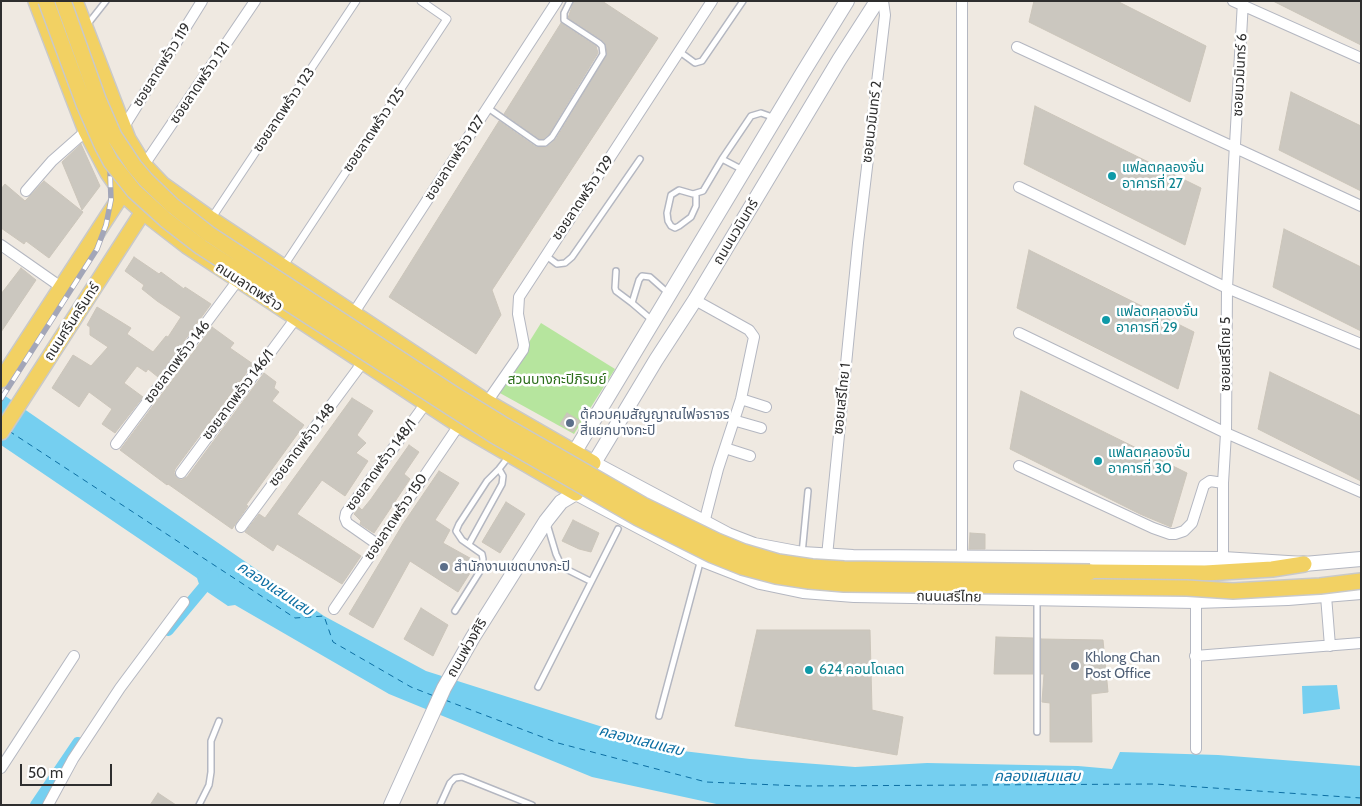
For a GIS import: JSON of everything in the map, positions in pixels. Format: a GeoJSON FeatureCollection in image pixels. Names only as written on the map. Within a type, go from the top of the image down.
{"type":"FeatureCollection","features":[{"type":"Feature","properties":{"kind":"main road","name":"ถนนลาดพร้าว"},"geometry":{"type":"LineString","coordinates":[[36,1],[86,131],[108,174],[122,193],[187,246],[238,280],[459,425],[562,484]]}},
{"type":"Feature","properties":{"kind":"main road"},"geometry":{"type":"LineString","coordinates":[[46,1],[84,104],[102,145],[134,191],[166,220],[201,247],[495,436],[638,518],[712,555],[742,567],[776,576],[844,584],[1187,588],[1233,591],[1320,586],[1361,581]]}},
{"type":"Feature","properties":{"kind":"main road"},"geometry":{"type":"LineString","coordinates":[[63,1],[98,99],[114,136],[134,166],[172,205],[209,234],[510,429],[635,500],[717,541],[744,552],[778,562],[844,569],[1205,573],[1272,569],[1361,559]]}},
{"type":"Feature","properties":{"kind":"main road"},"geometry":{"type":"LineString","coordinates":[[76,1],[123,128],[144,165],[162,184],[211,219],[487,402],[574,453],[704,523],[754,544],[802,554],[826,556],[1224,559],[1304,564]]}},
{"type":"Feature","properties":{"kind":"main road","name":"ถนนนวมินทร์"},"geometry":{"type":"LineString","coordinates":[[574,453],[847,1]]}},
{"type":"Feature","properties":{"kind":"main road","name":"ถนนนวมินทร์"},"geometry":{"type":"LineString","coordinates":[[593,463],[695,300],[839,60],[877,1]]}},
{"type":"Feature","properties":{"kind":"main road","name":"ถนนศรีนครินทร์"},"geometry":{"type":"LineString","coordinates":[[1,380],[122,193],[144,165]]}},
{"type":"Feature","properties":{"kind":"main road","name":"ถนนศรีนครินทร์"},"geometry":{"type":"LineString","coordinates":[[1,432],[162,184]]}},
{"type":"Feature","properties":{"kind":"main road"},"geometry":{"type":"LineString","coordinates":[[654,321],[674,333]]}},
{"type":"Feature","properties":{"kind":"main road"},"geometry":{"type":"LineString","coordinates":[[561,502],[562,484],[574,453]]}},
{"type":"Feature","properties":{"kind":"main road","name":"ถนนพ่วงศิริ"},"geometry":{"type":"LineString","coordinates":[[391,805],[450,677],[473,637],[546,521],[561,502],[576,493],[593,463]]}},
{"type":"Feature","properties":{"kind":"main road","name":"ถนนเสรีไทย"},"geometry":{"type":"LineString","coordinates":[[562,484],[701,560],[751,579],[803,591],[854,595],[1196,601],[1262,600],[1361,592]]}},
{"type":"Feature","properties":{"kind":"street","name":"ซอยลาดพร้าว 119"},"geometry":{"type":"LineString","coordinates":[[123,128],[202,1]]}},
{"type":"Feature","properties":{"kind":"street","name":"ซอยลาดพร้าว 121"},"geometry":{"type":"LineString","coordinates":[[144,165],[255,1]]}},
{"type":"Feature","properties":{"kind":"street","name":"ซอยลาดพร้าว 123"},"geometry":{"type":"LineString","coordinates":[[211,219],[356,1]]}},
{"type":"Feature","properties":{"kind":"street","name":"ซอยลาดพร้าว 125"},"geometry":{"type":"LineString","coordinates":[[283,267],[447,19],[422,1]]}},
{"type":"Feature","properties":{"kind":"street","name":"ซอยลาดพร้าว 127"},"geometry":{"type":"LineString","coordinates":[[353,314],[557,1]]}},
{"type":"Feature","properties":{"kind":"street","name":"ซอยลาดพร้าว 129"},"geometry":{"type":"LineString","coordinates":[[487,402],[523,350],[524,345],[517,305],[519,298],[545,255],[712,1]]}},
{"type":"Feature","properties":{"kind":"street","name":"ซอยนวมินทร์ 2"},"geometry":{"type":"LineString","coordinates":[[858,242],[885,15],[883,1]]}},
{"type":"Feature","properties":{"kind":"street"},"geometry":{"type":"LineString","coordinates":[[962,1],[962,558]]}},
{"type":"Feature","properties":{"kind":"street"},"geometry":{"type":"LineString","coordinates":[[1233,1],[1361,58]]}},
{"type":"Feature","properties":{"kind":"street","name":"ซอยนวมินทร์ 6"},"geometry":{"type":"LineString","coordinates":[[1236,150],[1243,4]]}},
{"type":"Feature","properties":{"kind":"street"},"geometry":{"type":"LineString","coordinates":[[1017,47],[1236,150],[1361,206]]}},
{"type":"Feature","properties":{"kind":"street"},"geometry":{"type":"LineString","coordinates":[[26,191],[52,161],[86,131]]}},
{"type":"Feature","properties":{"kind":"street","name":"ซอยเสรีไทย 5"},"geometry":{"type":"LineString","coordinates":[[1224,559],[1223,483],[1226,433],[1227,288],[1236,150]]}},
{"type":"Feature","properties":{"kind":"street"},"geometry":{"type":"LineString","coordinates":[[1019,187],[1227,288],[1361,344]]}},
{"type":"Feature","properties":{"kind":"street","name":"ซอยเสรีไทย 1"},"geometry":{"type":"LineString","coordinates":[[826,556],[858,242]]}},
{"type":"Feature","properties":{"kind":"street"},"geometry":{"type":"LineString","coordinates":[[1,245],[61,287]]}},
{"type":"Feature","properties":{"kind":"street","name":"ซอยลาดพร้าว 146"},"geometry":{"type":"LineString","coordinates":[[116,444],[238,280]]}},
{"type":"Feature","properties":{"kind":"street"},"geometry":{"type":"LineString","coordinates":[[695,300],[749,330],[754,335],[741,400],[733,420],[704,523]]}},
{"type":"Feature","properties":{"kind":"street","name":"ซอยลาดพร้าว 146/1"},"geometry":{"type":"LineString","coordinates":[[180,473],[296,318]]}},
{"type":"Feature","properties":{"kind":"street"},"geometry":{"type":"LineString","coordinates":[[1019,333],[1226,433],[1361,492]]}},
{"type":"Feature","properties":{"kind":"street","name":"ซอยลาดพร้าว 148"},"geometry":{"type":"LineString","coordinates":[[242,527],[363,362]]}},
{"type":"Feature","properties":{"kind":"street"},"geometry":{"type":"LineString","coordinates":[[741,400],[766,407]]}},
{"type":"Feature","properties":{"kind":"street","name":"ซอยลาดพร้าว 148/1"},"geometry":{"type":"LineString","coordinates":[[377,544],[347,523],[346,513],[426,403]]}},
{"type":"Feature","properties":{"kind":"street"},"geometry":{"type":"LineString","coordinates":[[733,420],[761,428]]}},
{"type":"Feature","properties":{"kind":"street","name":"ซอยลาดพร้าว 150"},"geometry":{"type":"LineString","coordinates":[[334,609],[459,425]]}},
{"type":"Feature","properties":{"kind":"street"},"geometry":{"type":"LineString","coordinates":[[725,448],[750,456]]}},
{"type":"Feature","properties":{"kind":"street"},"geometry":{"type":"LineString","coordinates":[[1019,466],[1153,528],[1170,534],[1184,531],[1192,522],[1206,482],[1223,483]]}},
{"type":"Feature","properties":{"kind":"street"},"geometry":{"type":"LineString","coordinates":[[1326,596],[1330,646]]}},
{"type":"Feature","properties":{"kind":"street"},"geometry":{"type":"LineString","coordinates":[[1196,601],[1196,749]]}},
{"type":"Feature","properties":{"kind":"street"},"geometry":{"type":"LineString","coordinates":[[48,805],[73,759],[120,688],[184,602]]}},
{"type":"Feature","properties":{"kind":"street"},"geometry":{"type":"LineString","coordinates":[[1196,656],[1361,642]]}},
{"type":"Feature","properties":{"kind":"street"},"geometry":{"type":"LineString","coordinates":[[1,768],[74,656]]}},
{"type":"Feature","properties":{"kind":"lane"},"geometry":{"type":"LineString","coordinates":[[85,28],[106,1]]}},
{"type":"Feature","properties":{"kind":"lane"},"geometry":{"type":"LineString","coordinates":[[487,108],[538,143],[545,143],[552,138],[603,54],[602,46],[599,42],[564,20],[564,13],[570,1]]}},
{"type":"Feature","properties":{"kind":"lane"},"geometry":{"type":"LineString","coordinates":[[680,52],[695,63],[702,61],[743,1]]}},
{"type":"Feature","properties":{"kind":"lane"},"geometry":{"type":"LineString","coordinates":[[696,194],[696,206],[691,216],[680,226],[675,228],[671,226],[667,213],[671,195],[680,190],[689,194],[703,191],[751,116],[761,113],[776,118]]}},
{"type":"Feature","properties":{"kind":"lane"},"geometry":{"type":"LineString","coordinates":[[545,255],[557,264],[566,263],[572,257],[640,159]]}},
{"type":"Feature","properties":{"kind":"lane"},"geometry":{"type":"LineString","coordinates":[[722,159],[744,170]]}},
{"type":"Feature","properties":{"kind":"lane"},"geometry":{"type":"LineString","coordinates":[[616,272],[615,288],[619,294],[654,321]]}},
{"type":"Feature","properties":{"kind":"lane"},"geometry":{"type":"LineString","coordinates":[[632,303],[642,276],[650,276],[670,295]]}},
{"type":"Feature","properties":{"kind":"lane"},"geometry":{"type":"LineString","coordinates":[[455,611],[482,568],[482,554],[458,535],[456,530],[487,481],[509,455]]}},
{"type":"Feature","properties":{"kind":"lane"},"geometry":{"type":"LineString","coordinates":[[468,544],[502,484],[503,476],[499,469]]}},
{"type":"Feature","properties":{"kind":"lane"},"geometry":{"type":"LineString","coordinates":[[802,554],[808,491]]}},
{"type":"Feature","properties":{"kind":"lane"},"geometry":{"type":"LineString","coordinates":[[546,521],[556,554],[562,566],[590,581]]}},
{"type":"Feature","properties":{"kind":"lane"},"geometry":{"type":"LineString","coordinates":[[538,687],[618,529]]}},
{"type":"Feature","properties":{"kind":"lane"},"geometry":{"type":"LineString","coordinates":[[659,716],[701,560]]}},
{"type":"Feature","properties":{"kind":"lane"},"geometry":{"type":"LineString","coordinates":[[1037,598],[1037,732]]}},
{"type":"Feature","properties":{"kind":"lane"},"geometry":{"type":"LineString","coordinates":[[198,805],[209,785],[211,741],[220,722]]}},
{"type":"Feature","properties":{"kind":"lane"},"geometry":{"type":"LineString","coordinates":[[440,805],[450,783],[455,778],[462,777],[532,805]]}},
{"type":"Feature","properties":{"kind":"green space","name":"สวนบางกะปิภิรมย์"},"geometry":{"type":"Polygon","coordinates":[[[541,323],[615,369],[574,434],[498,392],[541,323]]]}},
{"type":"Feature","properties":{"kind":"water","name":"คลองแสนแสบ"},"geometry":{"type":"Polygon","coordinates":[[[1,393],[324,616],[426,671],[609,729],[683,751],[750,759],[855,767],[927,763],[1078,766],[1112,769],[1120,752],[1218,755],[1361,766],[1361,805],[721,805],[592,777],[389,694],[235,605],[228,606],[200,587],[197,578],[1,445],[1,393]]]}},
{"type":"Feature","properties":{"kind":"water"},"geometry":{"type":"Polygon","coordinates":[[[1337,685],[1340,709],[1303,714],[1302,686],[1337,685]]]}},
{"type":"Feature","properties":{"kind":"building"},"geometry":{"type":"Polygon","coordinates":[[[574,1],[602,1],[658,38],[492,290],[501,315],[476,354],[389,297],[499,121],[536,147],[547,147],[556,139],[607,54],[606,45],[602,40],[568,18],[574,1]]]}},
{"type":"Feature","properties":{"kind":"building"},"geometry":{"type":"Polygon","coordinates":[[[1034,1],[1117,1],[1206,46],[1190,102],[1029,22],[1034,1]]]}},
{"type":"Feature","properties":{"kind":"building"},"geometry":{"type":"Polygon","coordinates":[[[1273,1],[1361,1],[1361,45],[1273,1]]]}},
{"type":"Feature","properties":{"kind":"building"},"geometry":{"type":"Polygon","coordinates":[[[561,23],[596,46],[598,53],[549,134],[543,139],[539,139],[504,114],[561,23]]]}},
{"type":"Feature","properties":{"kind":"building"},"geometry":{"type":"Polygon","coordinates":[[[1291,92],[1361,126],[1361,191],[1279,150],[1291,92]]]}},
{"type":"Feature","properties":{"kind":"building","name":"แฟลตคลองจั่น อาคารที่ 27"},"geometry":{"type":"Polygon","coordinates":[[[1035,106],[1201,188],[1185,245],[1024,164],[1035,106]]]}},
{"type":"Feature","properties":{"kind":"building"},"geometry":{"type":"Polygon","coordinates":[[[81,144],[100,186],[82,210],[62,162],[81,144]]]}},
{"type":"Feature","properties":{"kind":"building"},"geometry":{"type":"Polygon","coordinates":[[[44,181],[83,212],[49,258],[26,241],[24,244],[1,228],[1,189],[5,184],[25,201],[44,181]]]}},
{"type":"Feature","properties":{"kind":"building"},"geometry":{"type":"Polygon","coordinates":[[[1284,229],[1361,267],[1361,331],[1273,287],[1284,229]]]}},
{"type":"Feature","properties":{"kind":"building","name":"แฟลตคลองจั่น อาคารที่ 29"},"geometry":{"type":"Polygon","coordinates":[[[1029,250],[1194,332],[1178,389],[1017,308],[1029,250]]]}},
{"type":"Feature","properties":{"kind":"building"},"geometry":{"type":"Polygon","coordinates":[[[134,257],[211,304],[158,377],[148,369],[146,372],[137,366],[124,383],[143,397],[115,433],[102,424],[112,409],[89,392],[79,407],[52,388],[73,355],[91,366],[108,347],[90,335],[90,327],[87,325],[97,307],[131,328],[127,334],[153,352],[166,336],[168,337],[181,317],[142,289],[144,285],[125,271],[134,257]]]}},
{"type":"Feature","properties":{"kind":"building"},"geometry":{"type":"Polygon","coordinates":[[[21,268],[36,280],[1,332],[1,294],[21,268]]]}},
{"type":"Feature","properties":{"kind":"building"},"geometry":{"type":"Polygon","coordinates":[[[212,327],[234,343],[230,348],[253,364],[175,469],[174,473],[177,478],[181,480],[187,477],[264,373],[276,382],[274,388],[279,392],[272,401],[304,425],[246,505],[248,506],[232,529],[167,485],[120,450],[212,327]]]}},
{"type":"Feature","properties":{"kind":"building"},"geometry":{"type":"Polygon","coordinates":[[[1270,372],[1361,416],[1361,481],[1258,429],[1270,372]]]}},
{"type":"Feature","properties":{"kind":"building","name":"แฟลตคลองจั่น อาคารที่ 30"},"geometry":{"type":"Polygon","coordinates":[[[1021,391],[1187,473],[1171,527],[1140,514],[1010,449],[1021,391]]]}},
{"type":"Feature","properties":{"kind":"building"},"geometry":{"type":"Polygon","coordinates":[[[352,398],[373,411],[357,435],[366,443],[356,453],[368,461],[345,496],[322,480],[297,514],[361,556],[342,584],[277,544],[273,551],[245,532],[259,514],[265,518],[352,398]]]}},
{"type":"Feature","properties":{"kind":"building","name":"ตู้ควบคุมสัญญาณไฟจราจร สี่แยกบางกะปิ"},"geometry":{"type":"Polygon","coordinates":[[[567,413],[580,421],[573,432],[560,424],[567,413]]]}},
{"type":"Feature","properties":{"kind":"building"},"geometry":{"type":"Polygon","coordinates":[[[409,445],[419,452],[404,474],[410,479],[374,533],[360,524],[361,521],[354,514],[359,507],[362,510],[371,499],[409,445]]]}},
{"type":"Feature","properties":{"kind":"building"},"geometry":{"type":"Polygon","coordinates":[[[439,471],[459,483],[435,520],[450,530],[443,543],[477,562],[458,592],[410,561],[373,628],[349,614],[403,524],[439,471]]]}},
{"type":"Feature","properties":{"kind":"building"},"geometry":{"type":"Polygon","coordinates":[[[506,502],[525,514],[500,553],[482,542],[506,502]]]}},
{"type":"Feature","properties":{"kind":"building"},"geometry":{"type":"Polygon","coordinates":[[[573,520],[599,533],[591,552],[562,541],[573,520]]]}},
{"type":"Feature","properties":{"kind":"building"},"geometry":{"type":"Polygon","coordinates":[[[970,533],[985,534],[985,549],[969,549],[970,533]]]}},
{"type":"Feature","properties":{"kind":"building"},"geometry":{"type":"Polygon","coordinates":[[[421,608],[448,625],[433,656],[404,639],[421,608]]]}},
{"type":"Feature","properties":{"kind":"building","name":"624 คอนโดเลต"},"geometry":{"type":"Polygon","coordinates":[[[757,630],[870,630],[872,710],[903,717],[897,755],[735,726],[757,630]]]}},
{"type":"Feature","properties":{"kind":"building"},"geometry":{"type":"Polygon","coordinates":[[[996,637],[1033,638],[1033,674],[994,674],[996,637]]]}},
{"type":"Feature","properties":{"kind":"building","name":"Khlong Chan Post Office"},"geometry":{"type":"Polygon","coordinates":[[[1041,639],[1103,640],[1108,692],[1091,694],[1092,742],[1050,742],[1050,703],[1042,702],[1044,674],[1041,674],[1041,639]]]}},
{"type":"Feature","properties":{"kind":"building"},"geometry":{"type":"Polygon","coordinates":[[[158,793],[176,805],[150,805],[158,793]]]}},
{"type":"Feature","properties":{"kind":"waterway"},"geometry":{"type":"LineString","coordinates":[[168,630],[213,576]]}},
{"type":"Feature","properties":{"kind":"waterway"},"geometry":{"type":"LineString","coordinates":[[36,805],[78,743]]}},
{"type":"Feature","properties":{"kind":"ferry route"},"geometry":{"type":"LineString","coordinates":[[9,431],[295,618],[324,616],[333,642],[411,687],[434,696]]}},
{"type":"Feature","properties":{"kind":"ferry route"},"geometry":{"type":"LineString","coordinates":[[445,700],[558,743],[706,782],[801,786],[1155,784],[1361,798]]}},
{"type":"Feature","properties":{"kind":"railway"},"geometry":{"type":"LineString","coordinates":[[1,399],[97,249],[106,225],[111,200],[110,171],[102,139],[53,1]]}},
{"type":"Feature","properties":{"kind":"place","name":"แฟลตคลองจั่น อาคารที่ 27"},"geometry":{"type":"Point","coordinates":[1112,176]}},
{"type":"Feature","properties":{"kind":"place","name":"แฟลตคลองจั่น อาคารที่ 29"},"geometry":{"type":"Point","coordinates":[1106,320]}},
{"type":"Feature","properties":{"kind":"place","name":"ตู้ควบคุมสัญญาณไฟจราจร สี่แยกบางกะปิ"},"geometry":{"type":"Point","coordinates":[570,423]}},
{"type":"Feature","properties":{"kind":"place","name":"แฟลตคลองจั่น อาคารที่ 30"},"geometry":{"type":"Point","coordinates":[1098,461]}},
{"type":"Feature","properties":{"kind":"place","name":"สำนักงานเขตบางกะปิ"},"geometry":{"type":"Point","coordinates":[444,567]}},
{"type":"Feature","properties":{"kind":"place","name":"Khlong Chan Post Office"},"geometry":{"type":"Point","coordinates":[1075,666]}},
{"type":"Feature","properties":{"kind":"place","name":"624 คอนโดเลต"},"geometry":{"type":"Point","coordinates":[809,670]}}]}
